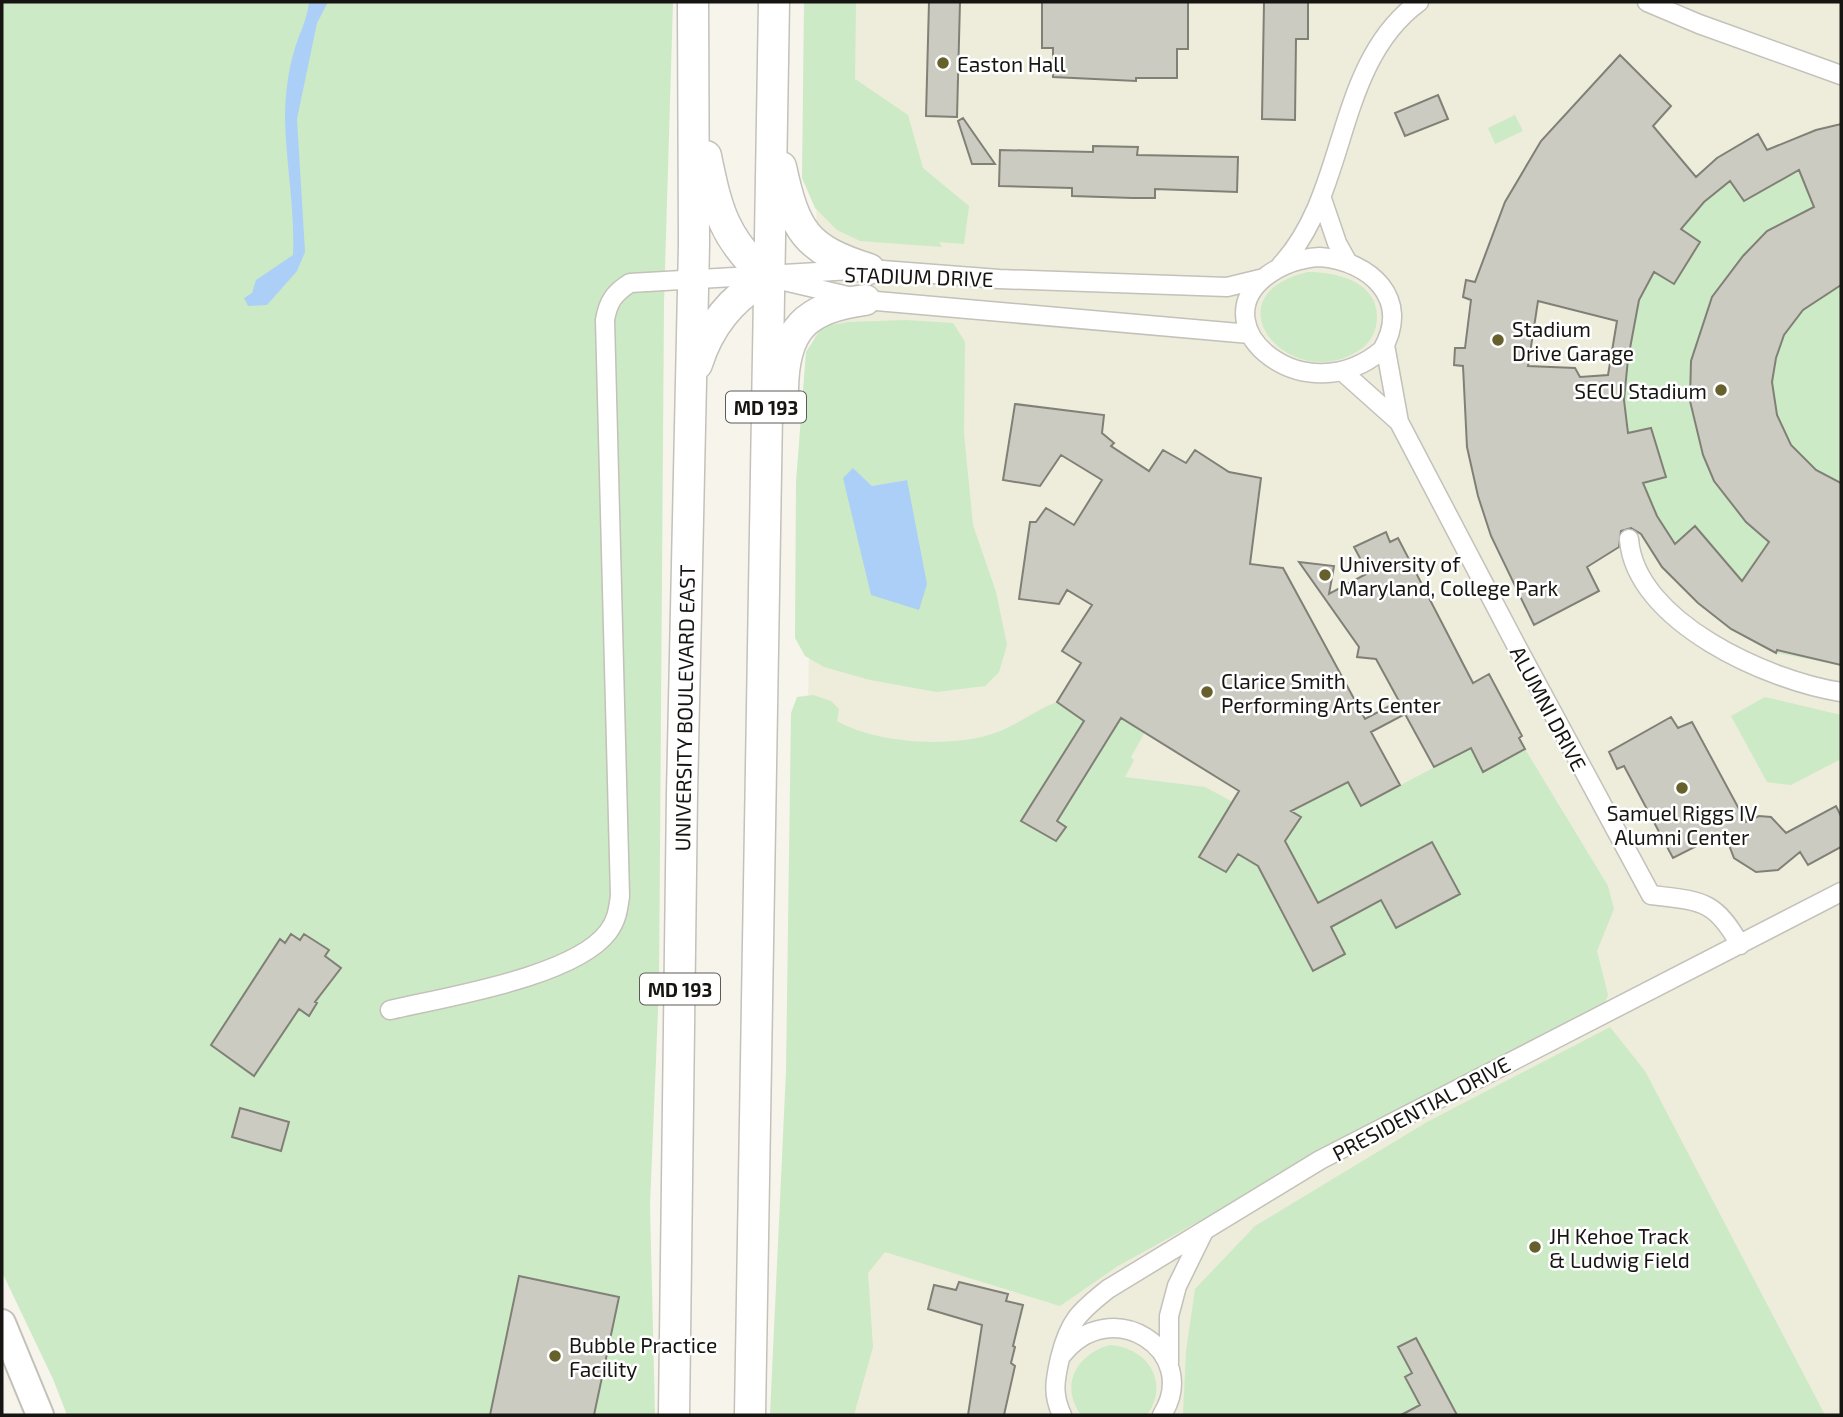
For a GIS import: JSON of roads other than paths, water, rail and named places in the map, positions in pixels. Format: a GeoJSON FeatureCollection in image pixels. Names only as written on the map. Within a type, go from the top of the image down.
{"type":"FeatureCollection","features":[{"type":"Feature","properties":{"kind":"main road","name":"UNIVERSITY BOULEVARD EAST"},"geometry":{"type":"LineString","coordinates":[[674,1415],[693,278],[693,2]]}},
{"type":"Feature","properties":{"kind":"main road","name":"MD 193"},"geometry":{"type":"LineString","coordinates":[[750,1415],[766,537],[767,277],[774,2]]}},
{"type":"Feature","properties":{"kind":"main road"},"geometry":{"type":"LineString","coordinates":[[690,414],[697,363],[710,330],[731,304],[767,277],[734,243],[717,211],[691,83]]}},
{"type":"Feature","properties":{"kind":"main road"},"geometry":{"type":"LineString","coordinates":[[771,105],[788,201],[799,228],[822,251],[869,269]]}},
{"type":"Feature","properties":{"kind":"main road"},"geometry":{"type":"LineString","coordinates":[[766,537],[781,499],[784,358],[793,338],[818,312],[829,306],[864,300]]}},
{"type":"Feature","properties":{"kind":"main road"},"geometry":{"type":"LineString","coordinates":[[2,1323],[40,1415]]}},
{"type":"Feature","properties":{"kind":"street"},"geometry":{"type":"LineString","coordinates":[[1647,2],[1699,24],[1841,75]]}},
{"type":"Feature","properties":{"kind":"street"},"geometry":{"type":"LineString","coordinates":[[1385,345],[1366,363],[1343,372],[1320,374],[1284,367],[1263,351],[1250,334],[1246,319],[1248,298],[1310,225],[1322,199],[1335,153],[1364,75],[1380,44],[1408,5]]}},
{"type":"Feature","properties":{"kind":"street"},"geometry":{"type":"LineString","coordinates":[[1322,199],[1337,243],[1347,261]]}},
{"type":"Feature","properties":{"kind":"street"},"geometry":{"type":"LineString","coordinates":[[1271,273],[1311,258],[1347,261],[1371,274],[1384,289],[1391,312],[1385,345],[1388,377],[1399,422]]}},
{"type":"Feature","properties":{"kind":"street","name":"STADIUM DRIVE"},"geometry":{"type":"LineString","coordinates":[[767,277],[869,269],[983,278],[1227,287],[1271,273]]}},
{"type":"Feature","properties":{"kind":"street"},"geometry":{"type":"LineString","coordinates":[[390,1010],[551,968],[599,941],[617,917],[620,896],[605,320],[607,305],[616,292],[630,283],[693,278],[767,277]]}},
{"type":"Feature","properties":{"kind":"street","name":"STADIUM DRIVE"},"geometry":{"type":"LineString","coordinates":[[767,277],[864,300],[1250,334]]}},
{"type":"Feature","properties":{"kind":"street"},"geometry":{"type":"LineString","coordinates":[[1343,372],[1399,422]]}},
{"type":"Feature","properties":{"kind":"street","name":"ALUMNI DRIVE"},"geometry":{"type":"LineString","coordinates":[[1399,422],[1651,895],[1709,905],[1723,917],[1740,945]]}},
{"type":"Feature","properties":{"kind":"street"},"geometry":{"type":"LineString","coordinates":[[1629,539],[1630,556],[1644,583],[1727,654],[1794,682],[1841,692]]}},
{"type":"Feature","properties":{"kind":"street","name":"PRESIDENTIAL DRIVE"},"geometry":{"type":"LineString","coordinates":[[1062,1415],[1054,1387],[1065,1335],[1083,1310],[1108,1289],[1320,1160],[1841,892]]}},
{"type":"Feature","properties":{"kind":"street"},"geometry":{"type":"LineString","coordinates":[[1162,1415],[1171,1389],[1169,1317],[1177,1286],[1204,1231]]}},
{"type":"Feature","properties":{"kind":"street"},"geometry":{"type":"LineString","coordinates":[[1060,1357],[1073,1342],[1090,1331],[1109,1326],[1130,1329],[1148,1337],[1161,1352],[1170,1370]]}},
{"type":"Feature","properties":{"kind":"water"},"geometry":{"type":"Polygon","coordinates":[[[309,2],[328,2],[317,23],[297,119],[305,252],[297,271],[267,305],[248,306],[244,298],[252,293],[256,280],[293,255],[285,119],[287,83],[309,2]]]}},
{"type":"Feature","properties":{"kind":"water"},"geometry":{"type":"Polygon","coordinates":[[[853,468],[872,486],[907,480],[927,584],[919,610],[871,595],[843,478],[853,468]]]}},
{"type":"Feature","properties":{"kind":"place","name":"Easton Hall"},"geometry":{"type":"Point","coordinates":[943,63]}},
{"type":"Feature","properties":{"kind":"place","name":"Stadium Drive Garage"},"geometry":{"type":"Point","coordinates":[1498,340]}},
{"type":"Feature","properties":{"kind":"place","name":"SECU Stadium"},"geometry":{"type":"Point","coordinates":[1721,390]}},
{"type":"Feature","properties":{"kind":"place","name":"University of Maryland, College Park"},"geometry":{"type":"Point","coordinates":[1325,575]}},
{"type":"Feature","properties":{"kind":"place","name":"Clarice Smith Performing Arts Center"},"geometry":{"type":"Point","coordinates":[1207,692]}},
{"type":"Feature","properties":{"kind":"place","name":"Samuel Riggs IV Alumni Center"},"geometry":{"type":"Point","coordinates":[1682,788]}},
{"type":"Feature","properties":{"kind":"place","name":"JH Kehoe Track & Ludwig Field"},"geometry":{"type":"Point","coordinates":[1535,1247]}},
{"type":"Feature","properties":{"kind":"place","name":"Bubble Practice Facility"},"geometry":{"type":"Point","coordinates":[555,1356]}}]}
